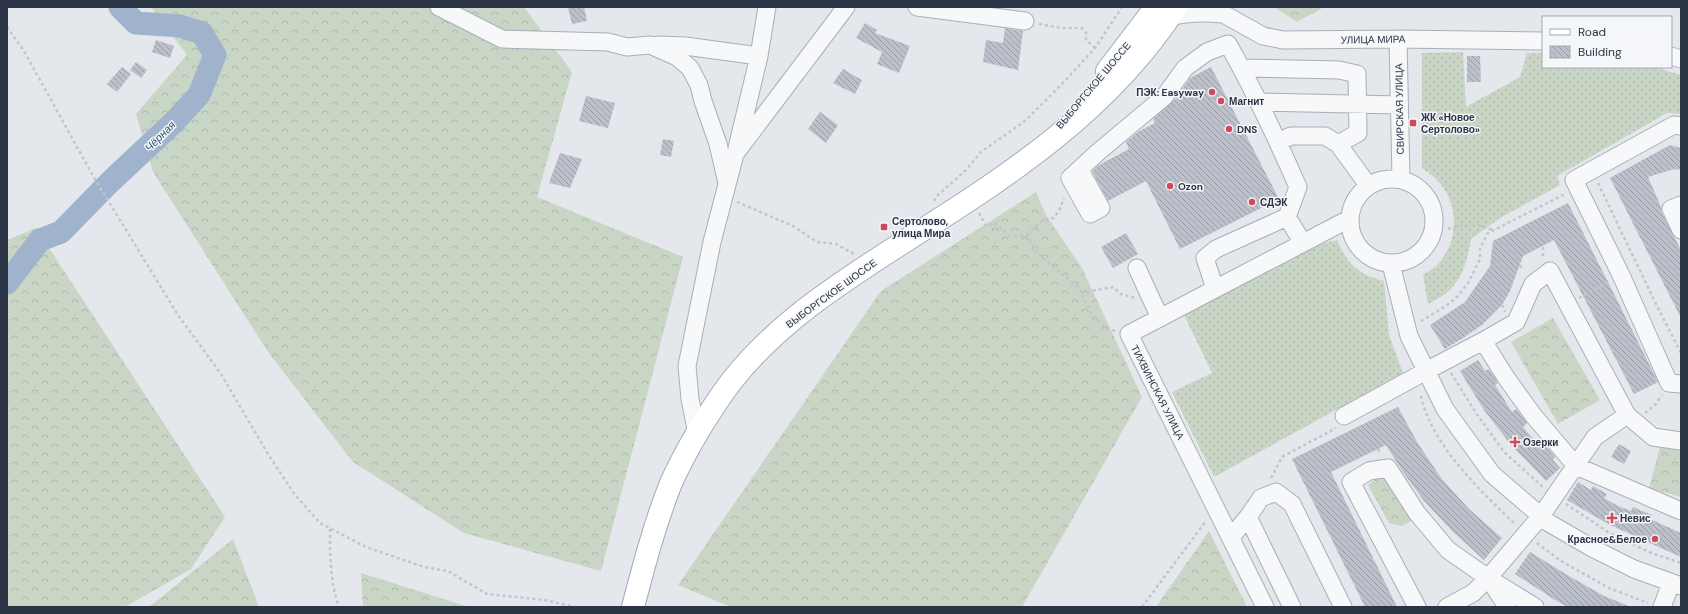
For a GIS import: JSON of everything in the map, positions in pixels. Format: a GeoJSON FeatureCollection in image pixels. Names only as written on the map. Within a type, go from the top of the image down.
{"type":"FeatureCollection","features":[{"type":"Feature","properties":{"kind":"main road","name":"ВЫБОРГСКОЕ ШОССЕ"},"geometry":{"type":"LineString","coordinates":[[633,607],[650,544],[672,482],[697,434],[732,382],[764,346],[796,317],[871,263],[971,200],[1028,160],[1114,63],[1167,10]]}},
{"type":"Feature","properties":{"kind":"street"},"geometry":{"type":"LineString","coordinates":[[439,7],[502,39],[608,42],[627,46],[685,46],[759,56]]}},
{"type":"Feature","properties":{"kind":"street"},"geometry":{"type":"LineString","coordinates":[[697,434],[690,399],[687,366],[712,242],[759,56],[767,7]]}},
{"type":"Feature","properties":{"kind":"street"},"geometry":{"type":"LineString","coordinates":[[735,154],[846,7]]}},
{"type":"Feature","properties":{"kind":"street"},"geometry":{"type":"LineString","coordinates":[[917,7],[1025,21]]}},
{"type":"Feature","properties":{"kind":"street"},"geometry":{"type":"LineString","coordinates":[[1167,10],[1186,13],[1216,9]]}},
{"type":"Feature","properties":{"kind":"street","name":"УЛИЦА МИРА"},"geometry":{"type":"LineString","coordinates":[[1216,9],[1263,36],[1282,40],[1398,39],[1542,41]]}},
{"type":"Feature","properties":{"kind":"street","name":"СВИРСКАЯ УЛИЦА"},"geometry":{"type":"LineString","coordinates":[[1398,39],[1401,179]]}},
{"type":"Feature","properties":{"kind":"street"},"geometry":{"type":"LineString","coordinates":[[1075,174],[1097,153],[1164,97],[1185,68],[1207,52],[1228,44],[1242,68],[1278,142],[1298,188],[1287,216],[1216,249],[1205,258],[1215,289]]}},
{"type":"Feature","properties":{"kind":"street"},"geometry":{"type":"LineString","coordinates":[[650,45],[677,57],[690,68],[699,84],[703,101],[718,144],[727,185]]}},
{"type":"Feature","properties":{"kind":"street"},"geometry":{"type":"LineString","coordinates":[[1242,68],[1339,70],[1356,74],[1358,133],[1338,144]]}},
{"type":"Feature","properties":{"kind":"street"},"geometry":{"type":"LineString","coordinates":[[1258,102],[1399,105]]}},
{"type":"Feature","properties":{"kind":"street"},"geometry":{"type":"LineString","coordinates":[[1675,384],[1574,180],[1674,125],[1681,126]]}},
{"type":"Feature","properties":{"kind":"street"},"geometry":{"type":"LineString","coordinates":[[1278,142],[1291,136],[1325,136],[1338,144],[1368,185]]}},
{"type":"Feature","properties":{"kind":"street"},"geometry":{"type":"LineString","coordinates":[[1389,178],[1401,179],[1417,186],[1429,200],[1435,217],[1433,235],[1424,250],[1409,261],[1391,264],[1374,260],[1360,250],[1352,236],[1349,219],[1352,206],[1358,194],[1368,185],[1378,180],[1389,178]]}},
{"type":"Feature","properties":{"kind":"street"},"geometry":{"type":"LineString","coordinates":[[1681,205],[1671,209],[1681,230]]}},
{"type":"Feature","properties":{"kind":"street"},"geometry":{"type":"LineString","coordinates":[[1287,216],[1303,243]]}},
{"type":"Feature","properties":{"kind":"street","name":"ТИХВИНСКАЯ УЛИЦА"},"geometry":{"type":"LineString","coordinates":[[1265,607],[1231,536],[1129,334],[1157,311],[1215,289],[1349,219]]}},
{"type":"Feature","properties":{"kind":"street"},"geometry":{"type":"LineString","coordinates":[[1391,264],[1409,336],[1445,409],[1492,474],[1549,523],[1592,548],[1634,569],[1676,585],[1662,607]]}},
{"type":"Feature","properties":{"kind":"street"},"geometry":{"type":"LineString","coordinates":[[1137,268],[1157,311]]}},
{"type":"Feature","properties":{"kind":"street"},"geometry":{"type":"LineString","coordinates":[[1344,416],[1516,322],[1533,284],[1550,271],[1627,415],[1652,437],[1681,441]]}},
{"type":"Feature","properties":{"kind":"street"},"geometry":{"type":"LineString","coordinates":[[1483,341],[1533,415],[1576,466],[1681,511]]}},
{"type":"Feature","properties":{"kind":"street"},"geometry":{"type":"LineString","coordinates":[[1447,607],[1473,593],[1488,578],[1541,516],[1595,437],[1627,415]]}},
{"type":"Feature","properties":{"kind":"street"},"geometry":{"type":"LineString","coordinates":[[1417,607],[1351,482],[1368,471],[1388,468],[1417,513],[1448,550],[1488,578],[1535,607]]}},
{"type":"Feature","properties":{"kind":"street"},"geometry":{"type":"LineString","coordinates":[[1231,536],[1248,517],[1261,498],[1276,492],[1292,504],[1343,607]]}},
{"type":"Feature","properties":{"kind":"street"},"geometry":{"type":"LineString","coordinates":[[1248,517],[1292,607]]}},
{"type":"Feature","properties":{"kind":"street"},"geometry":{"type":"LineString","coordinates":[[1488,578],[1507,607]]}},
{"type":"Feature","properties":{"kind":"path"},"geometry":{"type":"LineString","coordinates":[[933,203],[937,196],[966,170],[981,152],[1026,120],[1062,84],[1095,48],[1122,7]]}},
{"type":"Feature","properties":{"kind":"path"},"geometry":{"type":"LineString","coordinates":[[1025,21],[1063,28],[1082,28],[1086,33],[1086,40],[1095,48]]}},
{"type":"Feature","properties":{"kind":"path"},"geometry":{"type":"LineString","coordinates":[[7,27],[24,51],[99,185],[178,315],[221,374],[268,454],[295,495],[320,523],[366,547],[424,567],[448,571],[486,594],[545,600],[574,607]]}},
{"type":"Feature","properties":{"kind":"path"},"geometry":{"type":"LineString","coordinates":[[978,212],[986,226],[995,224],[1010,236],[1027,235],[1040,222],[1053,218],[1059,211],[1075,174]]}},
{"type":"Feature","properties":{"kind":"path"},"geometry":{"type":"LineString","coordinates":[[1421,321],[1446,306],[1458,296],[1468,283],[1480,259],[1480,248],[1488,233],[1596,178],[1681,353]]}},
{"type":"Feature","properties":{"kind":"path"},"geometry":{"type":"LineString","coordinates":[[727,185],[730,194],[737,202],[793,226],[817,242],[836,244],[855,255]]}},
{"type":"Feature","properties":{"kind":"path"},"geometry":{"type":"LineString","coordinates":[[1448,229],[1462,224],[1476,224],[1494,230]]}},
{"type":"Feature","properties":{"kind":"path"},"geometry":{"type":"LineString","coordinates":[[1027,235],[1036,252],[1079,288],[1092,315],[1104,327],[1120,333],[1129,334]]}},
{"type":"Feature","properties":{"kind":"path"},"geometry":{"type":"LineString","coordinates":[[1543,246],[1543,256]]}},
{"type":"Feature","properties":{"kind":"path"},"geometry":{"type":"LineString","coordinates":[[1520,265],[1523,270]]}},
{"type":"Feature","properties":{"kind":"path"},"geometry":{"type":"LineString","coordinates":[[1574,301],[1612,279]]}},
{"type":"Feature","properties":{"kind":"path"},"geometry":{"type":"LineString","coordinates":[[1081,293],[1112,287],[1121,294],[1157,311]]}},
{"type":"Feature","properties":{"kind":"path"},"geometry":{"type":"LineString","coordinates":[[1502,304],[1505,312]]}},
{"type":"Feature","properties":{"kind":"path"},"geometry":{"type":"LineString","coordinates":[[1449,371],[1476,413],[1504,452],[1554,497],[1608,532],[1649,552],[1681,563]]}},
{"type":"Feature","properties":{"kind":"path"},"geometry":{"type":"LineString","coordinates":[[1627,415],[1643,414],[1655,405],[1667,390],[1675,384]]}},
{"type":"Feature","properties":{"kind":"path"},"geometry":{"type":"LineString","coordinates":[[1378,449],[1382,456]]}},
{"type":"Feature","properties":{"kind":"path"},"geometry":{"type":"LineString","coordinates":[[1276,470],[1282,457]]}},
{"type":"Feature","properties":{"kind":"path"},"geometry":{"type":"LineString","coordinates":[[1142,607],[1206,521]]}},
{"type":"Feature","properties":{"kind":"path"},"geometry":{"type":"LineString","coordinates":[[330,528],[330,557],[334,592],[339,607]]}},
{"type":"Feature","properties":{"kind":"green space"},"geometry":{"type":"Polygon","coordinates":[[[151,7],[524,7],[572,72],[537,197],[683,257],[601,571],[464,533],[353,462],[268,352],[153,172],[136,114],[187,55],[151,7]]]}},
{"type":"Feature","properties":{"kind":"green space"},"geometry":{"type":"Polygon","coordinates":[[[1274,7],[1324,7],[1297,22],[1274,7]]]}},
{"type":"Feature","properties":{"kind":"green space"},"geometry":{"type":"Polygon","coordinates":[[[1463,52],[1466,107],[1520,77],[1527,53],[1542,53],[1542,68],[1657,68],[1681,75],[1681,114],[1667,113],[1557,176],[1560,185],[1500,218],[1471,239],[1466,262],[1460,277],[1450,290],[1428,304],[1423,275],[1438,264],[1445,254],[1450,244],[1454,221],[1453,209],[1444,188],[1422,168],[1422,53],[1463,52]]]}},
{"type":"Feature","properties":{"kind":"green space"},"geometry":{"type":"Polygon","coordinates":[[[1036,192],[1046,215],[1082,268],[1142,397],[1022,607],[731,607],[678,585],[881,291],[1036,192]]]}},
{"type":"Feature","properties":{"kind":"green space"},"geometry":{"type":"Polygon","coordinates":[[[36,228],[225,517],[191,569],[125,607],[7,607],[7,240],[36,228]]]}},
{"type":"Feature","properties":{"kind":"green space"},"geometry":{"type":"Polygon","coordinates":[[[1337,240],[1345,256],[1355,267],[1367,275],[1384,281],[1389,335],[1403,373],[1214,477],[1172,392],[1212,373],[1184,315],[1320,244],[1337,240]]]}},
{"type":"Feature","properties":{"kind":"green space"},"geometry":{"type":"Polygon","coordinates":[[[1553,318],[1600,400],[1558,424],[1511,342],[1553,318]]]}},
{"type":"Feature","properties":{"kind":"green space"},"geometry":{"type":"Polygon","coordinates":[[[1660,447],[1681,451],[1681,497],[1649,488],[1660,447]]]}},
{"type":"Feature","properties":{"kind":"green space"},"geometry":{"type":"Polygon","coordinates":[[[1380,476],[1391,477],[1415,519],[1401,526],[1389,523],[1368,485],[1380,476]]]}},
{"type":"Feature","properties":{"kind":"green space"},"geometry":{"type":"Polygon","coordinates":[[[1209,531],[1247,607],[1156,607],[1209,531]]]}},
{"type":"Feature","properties":{"kind":"green space"},"geometry":{"type":"Polygon","coordinates":[[[233,539],[259,607],[148,607],[154,603],[233,539]]]}},
{"type":"Feature","properties":{"kind":"green space"},"geometry":{"type":"Polygon","coordinates":[[[361,573],[469,607],[363,607],[361,573]]]}},
{"type":"Feature","properties":{"kind":"building"},"geometry":{"type":"Polygon","coordinates":[[[568,7],[584,7],[587,21],[572,24],[568,7]]]}},
{"type":"Feature","properties":{"kind":"building"},"geometry":{"type":"Polygon","coordinates":[[[865,23],[877,30],[875,33],[910,46],[899,73],[877,64],[882,52],[856,38],[865,23]]]}},
{"type":"Feature","properties":{"kind":"building"},"geometry":{"type":"Polygon","coordinates":[[[1005,28],[1023,31],[1018,70],[983,62],[986,40],[1003,43],[1005,28]]]}},
{"type":"Feature","properties":{"kind":"building"},"geometry":{"type":"Polygon","coordinates":[[[156,40],[174,46],[170,58],[152,52],[156,40]]]}},
{"type":"Feature","properties":{"kind":"building"},"geometry":{"type":"Polygon","coordinates":[[[1467,56],[1480,56],[1481,82],[1467,82],[1467,56]]]}},
{"type":"Feature","properties":{"kind":"building"},"geometry":{"type":"Polygon","coordinates":[[[136,62],[147,70],[141,78],[130,70],[136,62]]]}},
{"type":"Feature","properties":{"kind":"building"},"geometry":{"type":"Polygon","coordinates":[[[122,67],[131,74],[117,92],[107,84],[122,67]]]}},
{"type":"Feature","properties":{"kind":"building"},"geometry":{"type":"Polygon","coordinates":[[[1211,67],[1279,199],[1180,249],[1146,181],[1108,201],[1092,171],[1099,165],[1129,149],[1126,142],[1138,132],[1155,123],[1153,119],[1180,96],[1179,94],[1190,78],[1211,67]]]}},
{"type":"Feature","properties":{"kind":"building"},"geometry":{"type":"Polygon","coordinates":[[[843,69],[862,80],[855,94],[833,83],[843,69]]]}},
{"type":"Feature","properties":{"kind":"building"},"geometry":{"type":"Polygon","coordinates":[[[586,96],[615,103],[608,128],[579,121],[586,96]]]}},
{"type":"Feature","properties":{"kind":"building"},"geometry":{"type":"Polygon","coordinates":[[[820,112],[838,125],[826,143],[808,129],[820,112]]]}},
{"type":"Feature","properties":{"kind":"building"},"geometry":{"type":"Polygon","coordinates":[[[663,139],[674,141],[671,157],[660,155],[663,139]]]}},
{"type":"Feature","properties":{"kind":"building"},"geometry":{"type":"Polygon","coordinates":[[[1670,145],[1681,148],[1681,170],[1674,169],[1648,177],[1661,207],[1662,213],[1681,250],[1681,318],[1610,178],[1670,145]]]}},
{"type":"Feature","properties":{"kind":"building"},"geometry":{"type":"Polygon","coordinates":[[[560,153],[582,159],[570,188],[549,183],[560,153]]]}},
{"type":"Feature","properties":{"kind":"building"},"geometry":{"type":"Polygon","coordinates":[[[1568,203],[1658,382],[1634,394],[1554,240],[1523,256],[1510,291],[1502,305],[1482,325],[1445,349],[1430,325],[1465,302],[1490,266],[1493,241],[1568,203]]]}},
{"type":"Feature","properties":{"kind":"building"},"geometry":{"type":"Polygon","coordinates":[[[1126,233],[1138,254],[1113,268],[1101,247],[1126,233]]]}},
{"type":"Feature","properties":{"kind":"building"},"geometry":{"type":"Polygon","coordinates":[[[1478,360],[1485,371],[1489,369],[1498,383],[1495,385],[1512,412],[1516,409],[1527,423],[1523,427],[1540,447],[1544,444],[1555,457],[1553,460],[1560,468],[1546,481],[1511,445],[1484,410],[1460,371],[1478,360]]]}},
{"type":"Feature","properties":{"kind":"building"},"geometry":{"type":"Polygon","coordinates":[[[1398,407],[1417,442],[1441,478],[1470,510],[1502,538],[1484,560],[1452,531],[1424,501],[1386,445],[1331,472],[1397,607],[1365,607],[1292,459],[1398,407]]]}},
{"type":"Feature","properties":{"kind":"building"},"geometry":{"type":"Polygon","coordinates":[[[1619,444],[1631,451],[1624,464],[1611,457],[1619,444]]]}},
{"type":"Feature","properties":{"kind":"building"},"geometry":{"type":"Polygon","coordinates":[[[1578,482],[1591,490],[1593,486],[1607,494],[1604,498],[1618,506],[1631,511],[1633,507],[1652,515],[1650,519],[1681,533],[1681,557],[1608,524],[1567,500],[1578,482]]]}},
{"type":"Feature","properties":{"kind":"building"},"geometry":{"type":"Polygon","coordinates":[[[1530,552],[1604,596],[1631,607],[1568,607],[1555,600],[1515,574],[1530,552]]]}},
{"type":"Feature","properties":{"kind":"waterway","name":"Чёрная"},"geometry":{"type":"LineString","coordinates":[[7,283],[40,240],[61,232],[110,182],[174,122],[199,95],[215,55],[202,33],[180,26],[136,23],[120,7]]}},
{"type":"Feature","properties":{"kind":"place","name":"ПЭК: Easyway"},"geometry":{"type":"Point","coordinates":[1212,92]}},
{"type":"Feature","properties":{"kind":"place","name":"Магнит"},"geometry":{"type":"Point","coordinates":[1221,101]}},
{"type":"Feature","properties":{"kind":"place","name":"ЖК «Новое Сертолово»"},"geometry":{"type":"Point","coordinates":[1413,123]}},
{"type":"Feature","properties":{"kind":"place","name":"DNS"},"geometry":{"type":"Point","coordinates":[1229,129]}},
{"type":"Feature","properties":{"kind":"place","name":"Ozon"},"geometry":{"type":"Point","coordinates":[1170,186]}},
{"type":"Feature","properties":{"kind":"place","name":"СДЭК"},"geometry":{"type":"Point","coordinates":[1252,202]}},
{"type":"Feature","properties":{"kind":"place","name":"Сертолово, улица Мира"},"geometry":{"type":"Point","coordinates":[884,227]}},
{"type":"Feature","properties":{"kind":"place","name":"Озерки"},"geometry":{"type":"Point","coordinates":[1515,442]}},
{"type":"Feature","properties":{"kind":"place","name":"Невис"},"geometry":{"type":"Point","coordinates":[1612,518]}},
{"type":"Feature","properties":{"kind":"place","name":"Красное&Белое"},"geometry":{"type":"Point","coordinates":[1655,539]}}]}
